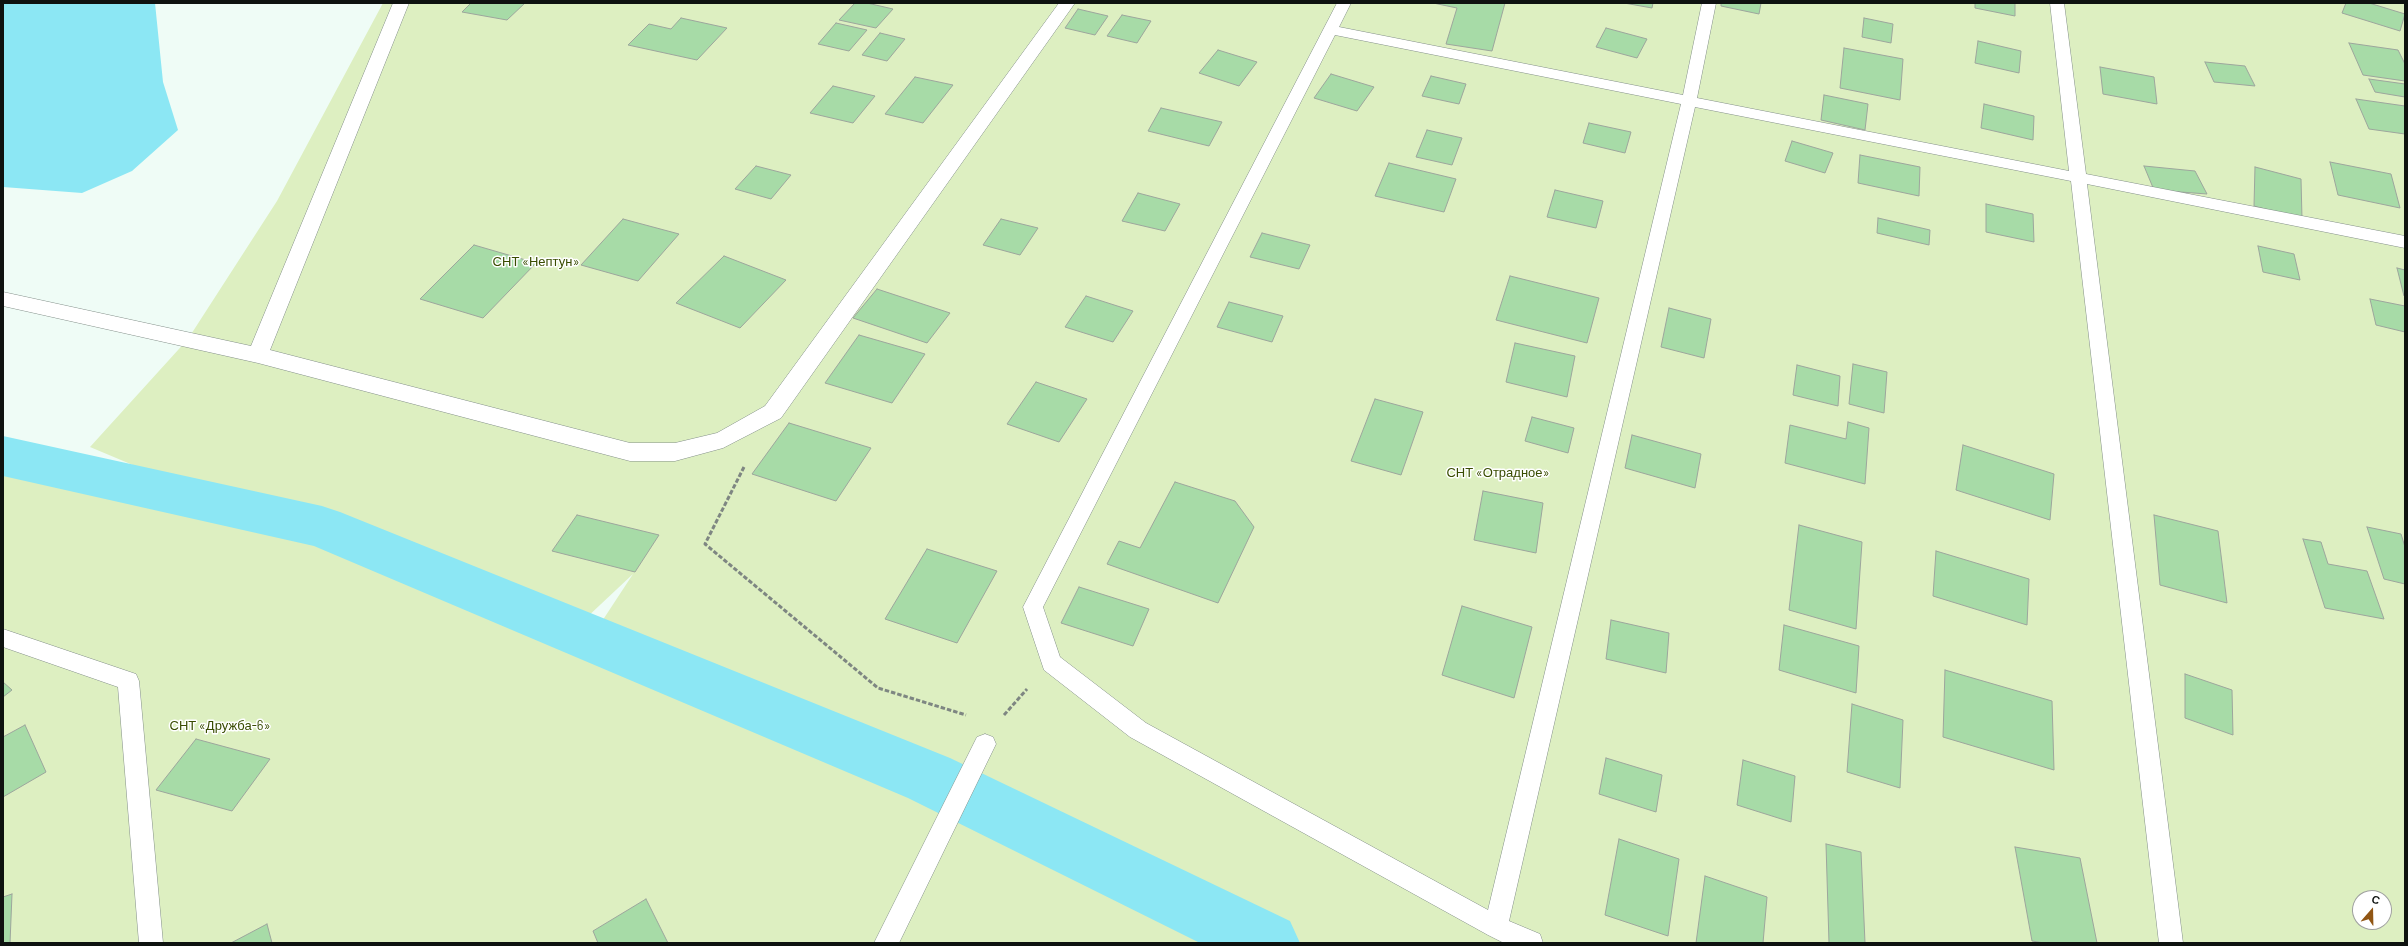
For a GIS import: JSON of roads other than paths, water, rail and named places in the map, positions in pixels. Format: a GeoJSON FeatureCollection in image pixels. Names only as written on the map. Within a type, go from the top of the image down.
{"type":"FeatureCollection","features":[{"type":"Feature","properties":{"kind":"street"},"geometry":{"type":"LineString","coordinates":[[258,355],[401,3]]}},
{"type":"Feature","properties":{"kind":"street"},"geometry":{"type":"LineString","coordinates":[[3,299],[258,355],[630,452],[675,452],[723,440],[773,412],[1067,3]]}},
{"type":"Feature","properties":{"kind":"lane"},"geometry":{"type":"LineString","coordinates":[[1344,3],[1033,607],[1051,663],[1138,730],[1496,927],[1531,943]]}},
{"type":"Feature","properties":{"kind":"lane"},"geometry":{"type":"LineString","coordinates":[[1496,927],[1689,101],[1709,3]]}},
{"type":"Feature","properties":{"kind":"lane"},"geometry":{"type":"LineString","coordinates":[[2057,3],[2171,943]]}},
{"type":"Feature","properties":{"kind":"lane"},"geometry":{"type":"LineString","coordinates":[[1331,30],[2405,242]]}},
{"type":"Feature","properties":{"kind":"lane"},"geometry":{"type":"LineString","coordinates":[[3,638],[128,681],[151,943]]}},
{"type":"Feature","properties":{"kind":"lane"},"geometry":{"type":"LineString","coordinates":[[886,943],[917,877],[985,744]]}},
{"type":"Feature","properties":{"kind":"water"},"geometry":{"type":"Polygon","coordinates":[[[3,3],[155,3],[163,82],[178,130],[132,171],[82,193],[3,187],[3,3]]]}},
{"type":"Feature","properties":{"kind":"waterway"},"geometry":{"type":"LineString","coordinates":[[3,456],[322,527],[929,778],[1268,943]]}},
{"type":"Feature","properties":{"kind":"park label","name":"СНТ «Нептун»"},"geometry":{"type":"Point","coordinates":[536,262]}},
{"type":"Feature","properties":{"kind":"park label","name":"СНТ «Отрадное»"},"geometry":{"type":"Point","coordinates":[1498,473]}},
{"type":"Feature","properties":{"kind":"park label","name":"СНТ «Дружба-6»"},"geometry":{"type":"Point","coordinates":[220,726]}}]}
